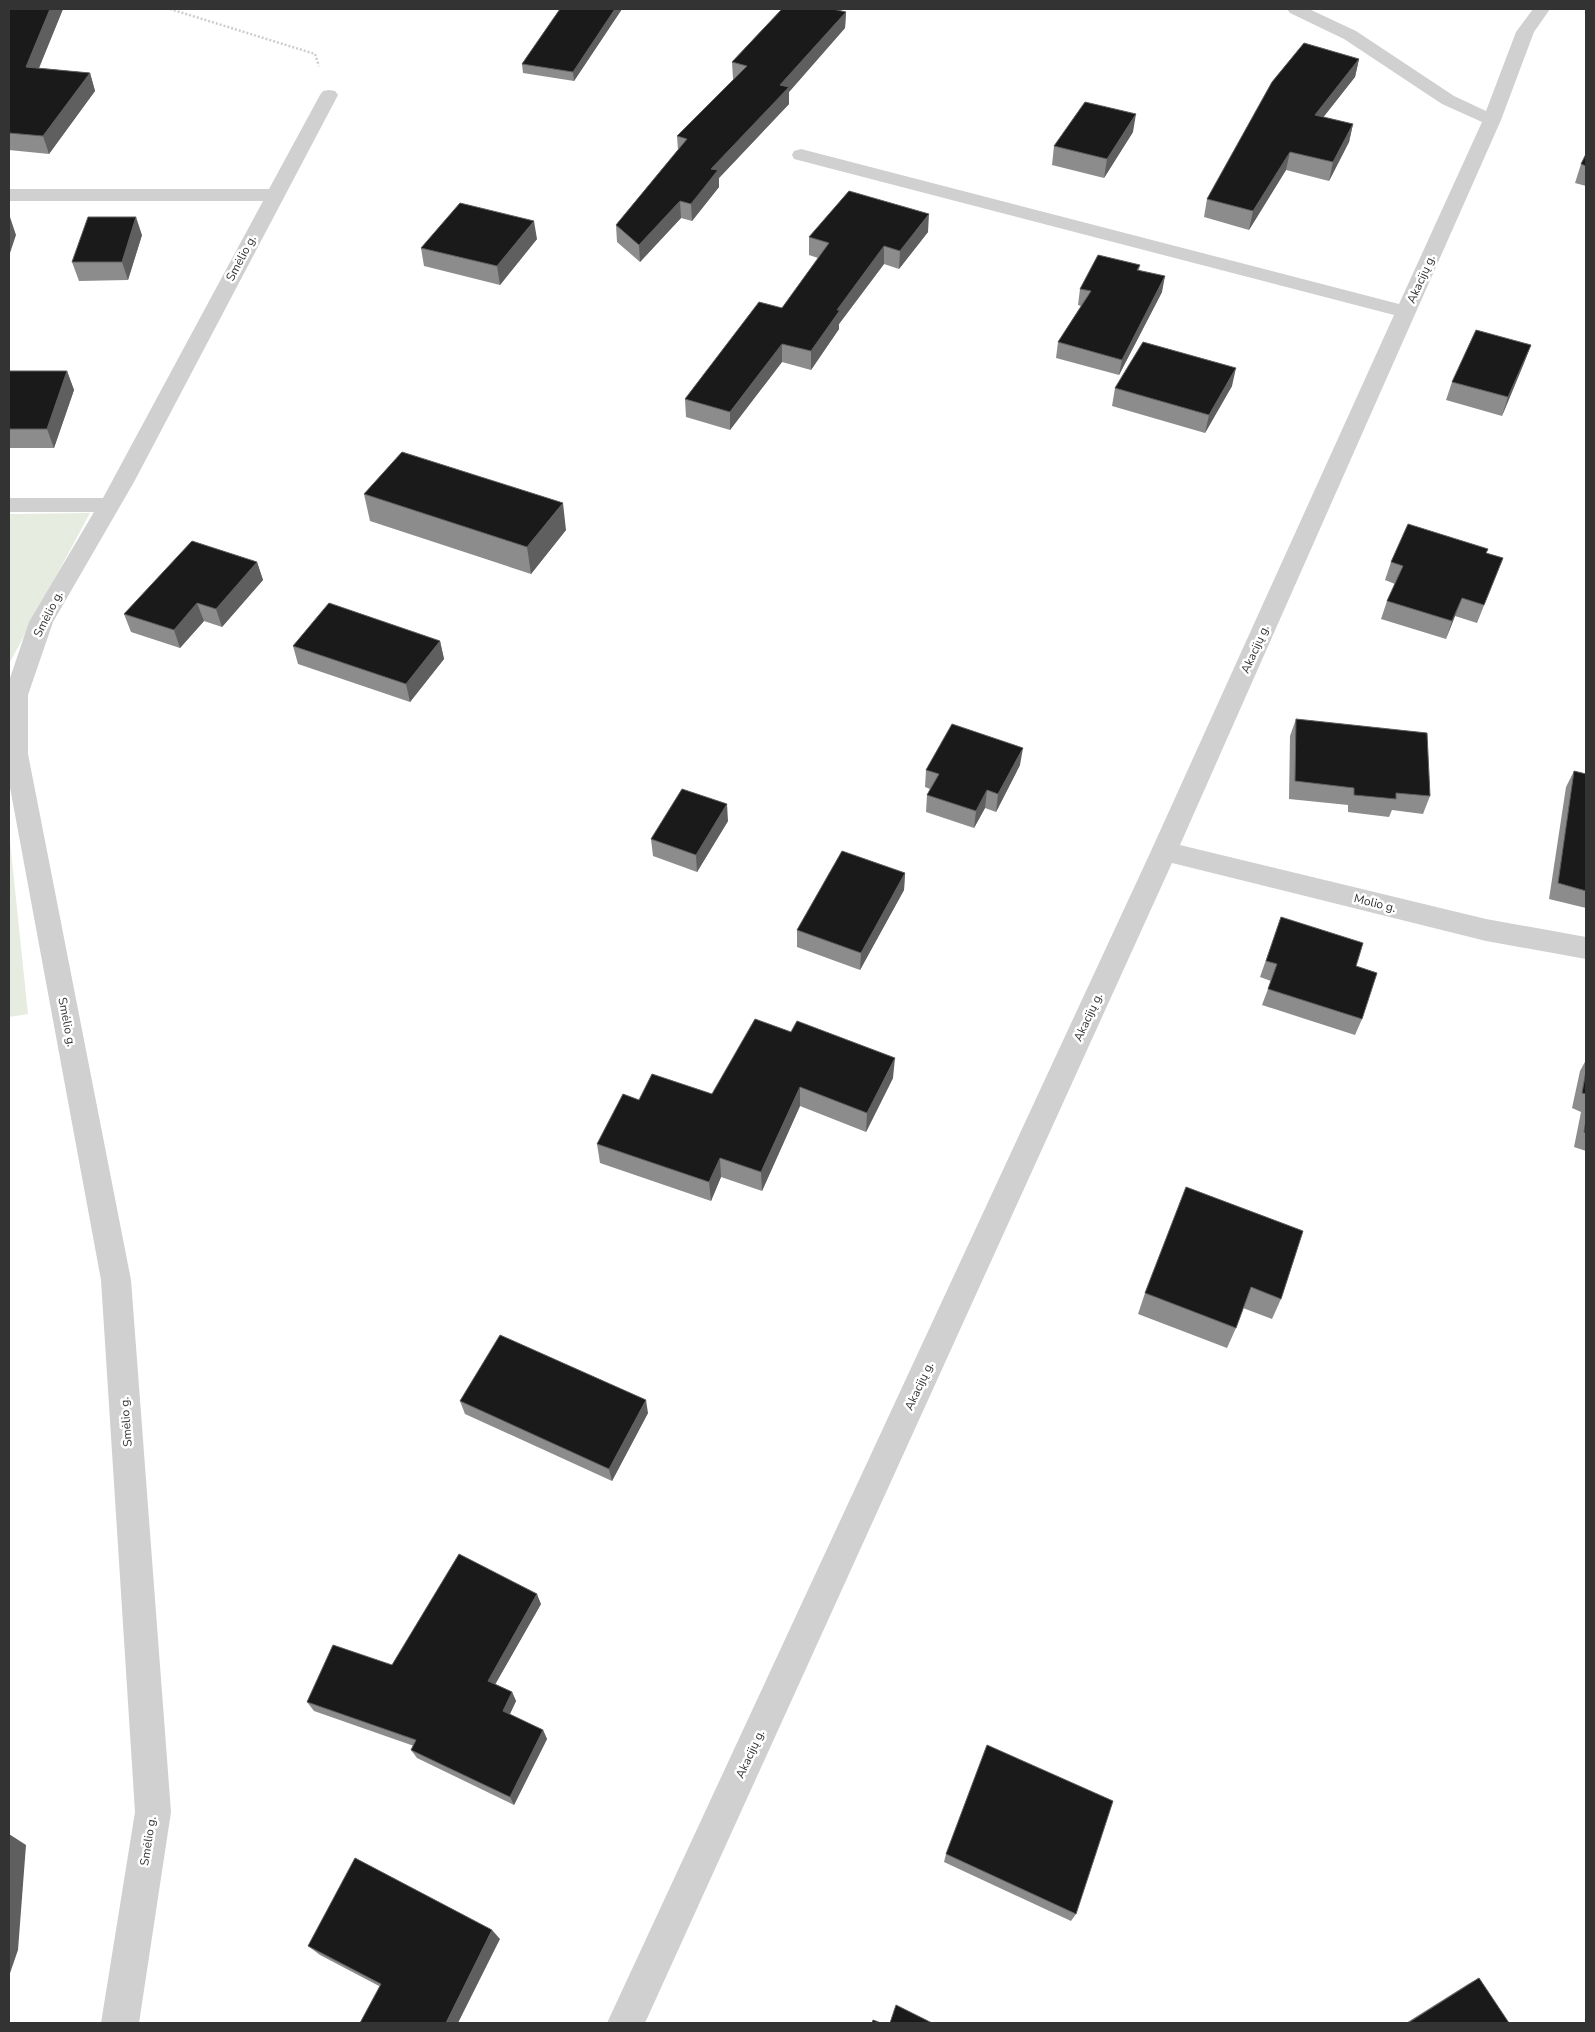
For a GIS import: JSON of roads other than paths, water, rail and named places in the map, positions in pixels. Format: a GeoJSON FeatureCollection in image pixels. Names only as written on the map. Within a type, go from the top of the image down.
{"type":"FeatureCollection","features":[{"type":"Feature","properties":{"kind":"street"},"geometry":{"type":"LineString","coordinates":[[1296,9],[1350,35],[1448,100],[1492,120]]}},
{"type":"Feature","properties":{"kind":"street","name":"Akacijų g."},"geometry":{"type":"LineString","coordinates":[[626,2023],[1164,851],[1492,120],[1525,32],[1541,9]]}},
{"type":"Feature","properties":{"kind":"street","name":"Smėlio g."},"geometry":{"type":"LineString","coordinates":[[120,2023],[153,1812],[116,1280],[16,754],[16,695],[41,622],[110,504],[329,95]]}},
{"type":"Feature","properties":{"kind":"street"},"geometry":{"type":"LineString","coordinates":[[801,155],[1406,312]]}},
{"type":"Feature","properties":{"kind":"street"},"geometry":{"type":"LineString","coordinates":[[9,195],[274,195]]}},
{"type":"Feature","properties":{"kind":"street"},"geometry":{"type":"LineString","coordinates":[[9,505],[110,504]]}},
{"type":"Feature","properties":{"kind":"street","name":"Molio g."},"geometry":{"type":"LineString","coordinates":[[1164,851],[1486,930],[1586,948]]}}]}
